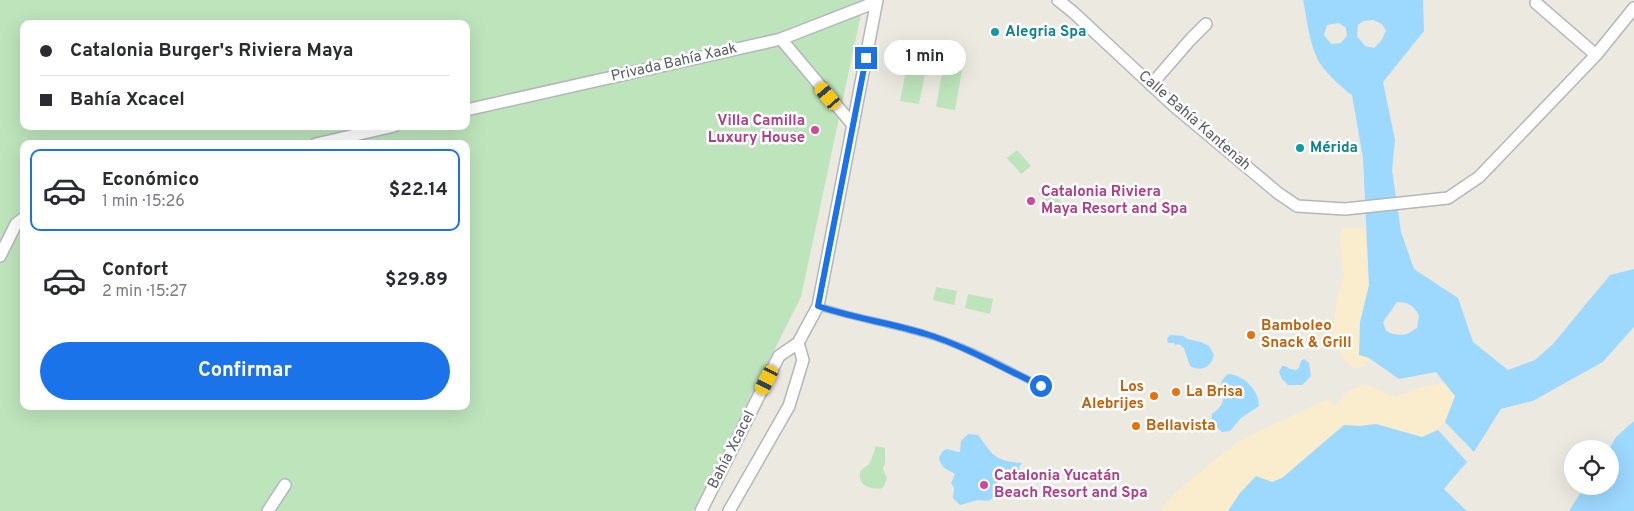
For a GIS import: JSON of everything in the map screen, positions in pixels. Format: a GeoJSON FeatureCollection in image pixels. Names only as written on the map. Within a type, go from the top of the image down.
{"type":"FeatureCollection","features":[{"type":"Feature","properties":{"kind":"street","name":"Calle Bahía Kantenah"},"geometry":{"type":"LineString","coordinates":[[1058,0],[1151,85],[1278,193],[1297,206],[1345,209],[1448,198],[1479,177],[1596,55]]}},
{"type":"Feature","properties":{"kind":"street","name":"Privada Bahía Xaak"},"geometry":{"type":"LineString","coordinates":[[470,109],[781,39],[877,1]]}},
{"type":"Feature","properties":{"kind":"street","name":"Bahía Xcacel"},"geometry":{"type":"LineString","coordinates":[[701,511],[779,356],[798,343],[818,306],[877,1]]}},
{"type":"Feature","properties":{"kind":"street"},"geometry":{"type":"LineString","coordinates":[[1536,4],[1596,55],[1634,8]]}},
{"type":"Feature","properties":{"kind":"street"},"geometry":{"type":"LineString","coordinates":[[1151,85],[1206,24]]}},
{"type":"Feature","properties":{"kind":"street"},"geometry":{"type":"LineString","coordinates":[[781,39],[853,125]]}},
{"type":"Feature","properties":{"kind":"street"},"geometry":{"type":"LineString","coordinates":[[333,140],[377,130]]}},
{"type":"Feature","properties":{"kind":"street"},"geometry":{"type":"LineString","coordinates":[[0,256],[16,224],[20,221]]}},
{"type":"Feature","properties":{"kind":"street","name":"Bahía Xcacel"},"geometry":{"type":"LineString","coordinates":[[729,511],[789,406],[803,360],[798,343]]}},
{"type":"Feature","properties":{"kind":"street"},"geometry":{"type":"LineString","coordinates":[[268,511],[285,485]]}},
{"type":"Feature","properties":{"kind":"lane"},"geometry":{"type":"LineString","coordinates":[[818,306],[945,340],[1041,386]]}},
{"type":"Feature","properties":{"kind":"green space"},"geometry":{"type":"Polygon","coordinates":[[[0,0],[864,0],[801,297],[693,511],[0,511],[0,0]]]}},
{"type":"Feature","properties":{"kind":"green space"},"geometry":{"type":"Polygon","coordinates":[[[908,61],[927,64],[919,104],[900,101],[908,61]]]}},
{"type":"Feature","properties":{"kind":"green space"},"geometry":{"type":"Polygon","coordinates":[[[943,68],[962,71],[955,110],[936,107],[943,68]]]}},
{"type":"Feature","properties":{"kind":"green space"},"geometry":{"type":"Polygon","coordinates":[[[1017,150],[1031,166],[1021,174],[1007,158],[1017,150]]]}},
{"type":"Feature","properties":{"kind":"green space"},"geometry":{"type":"Polygon","coordinates":[[[1047,186],[1063,204],[1054,211],[1038,193],[1047,186]]]}},
{"type":"Feature","properties":{"kind":"green space"},"geometry":{"type":"Polygon","coordinates":[[[936,287],[957,291],[954,305],[933,300],[936,287]]]}},
{"type":"Feature","properties":{"kind":"green space"},"geometry":{"type":"Polygon","coordinates":[[[968,294],[993,299],[990,314],[965,308],[968,294]]]}},
{"type":"Feature","properties":{"kind":"green space"},"geometry":{"type":"Polygon","coordinates":[[[876,446],[885,448],[883,469],[887,478],[883,488],[879,489],[867,487],[861,482],[860,478],[862,469],[868,465],[876,446]]]}},
{"type":"Feature","properties":{"kind":"sand"},"geometry":{"type":"Polygon","coordinates":[[[1341,228],[1365,228],[1369,285],[1360,322],[1369,358],[1366,365],[1354,369],[1343,358],[1333,336],[1337,299],[1344,275],[1340,243],[1341,228]]]}},
{"type":"Feature","properties":{"kind":"sand"},"geometry":{"type":"Polygon","coordinates":[[[1445,383],[1455,396],[1447,417],[1437,429],[1422,437],[1376,424],[1344,425],[1282,478],[1240,493],[1228,511],[1160,511],[1176,492],[1237,442],[1327,399],[1335,406],[1346,392],[1365,384],[1395,397],[1421,387],[1445,383]]]}},
{"type":"Feature","properties":{"kind":"water"},"geometry":{"type":"Polygon","coordinates":[[[1303,0],[1423,0],[1424,31],[1383,82],[1395,140],[1392,170],[1401,232],[1414,269],[1458,298],[1473,342],[1508,370],[1535,360],[1553,344],[1610,275],[1634,269],[1634,327],[1603,362],[1533,401],[1501,409],[1474,452],[1445,422],[1455,396],[1436,372],[1399,379],[1369,358],[1359,355],[1360,322],[1369,285],[1363,158],[1352,95],[1328,73],[1317,58],[1310,37],[1303,0]],[[1373,20],[1363,21],[1358,25],[1357,36],[1365,46],[1374,48],[1381,41],[1386,31],[1382,24],[1373,20]],[[1339,23],[1327,25],[1324,35],[1331,44],[1341,43],[1347,36],[1346,28],[1339,23]],[[1397,302],[1383,322],[1386,331],[1402,335],[1417,328],[1419,315],[1410,305],[1397,302]]]}},
{"type":"Feature","properties":{"kind":"water"},"geometry":{"type":"Polygon","coordinates":[[[1170,335],[1183,336],[1209,346],[1214,355],[1211,363],[1202,369],[1190,366],[1184,348],[1179,344],[1168,343],[1167,339],[1170,335]]]}},
{"type":"Feature","properties":{"kind":"water"},"geometry":{"type":"Polygon","coordinates":[[[1304,359],[1309,363],[1311,376],[1302,385],[1288,385],[1282,379],[1279,372],[1282,366],[1296,370],[1304,359]]]}},
{"type":"Feature","properties":{"kind":"water"},"geometry":{"type":"Polygon","coordinates":[[[1228,374],[1240,377],[1250,384],[1256,394],[1259,406],[1241,418],[1230,431],[1222,432],[1211,422],[1212,414],[1222,403],[1221,384],[1228,374]]]}},
{"type":"Feature","properties":{"kind":"water"},"geometry":{"type":"Polygon","coordinates":[[[1634,421],[1634,511],[1569,511],[1579,495],[1619,495],[1619,440],[1614,440],[1634,421]]]}},
{"type":"Feature","properties":{"kind":"water"},"geometry":{"type":"Polygon","coordinates":[[[1376,424],[1422,437],[1438,430],[1467,462],[1444,489],[1467,511],[1228,511],[1240,493],[1256,476],[1272,482],[1282,478],[1344,425],[1376,424]]]}},
{"type":"Feature","properties":{"kind":"water"},"geometry":{"type":"Polygon","coordinates":[[[968,434],[978,435],[991,452],[1000,459],[1022,463],[1019,467],[1021,474],[1009,474],[999,478],[997,491],[989,501],[978,500],[960,505],[953,498],[954,488],[951,483],[955,474],[943,466],[939,458],[941,453],[948,449],[960,452],[961,441],[968,434]]]}},
{"type":"Feature","properties":{"kind":"pier"},"geometry":{"type":"Polygon","coordinates":[[[1634,327],[1634,331],[1604,364],[1534,403],[1503,411],[1476,453],[1473,454],[1501,409],[1533,401],[1603,362],[1634,327]]]}},
{"type":"Feature","properties":{"kind":"pier"},"geometry":{"type":"Polygon","coordinates":[[[1469,460],[1469,463],[1447,489],[1469,509],[1467,511],[1444,489],[1469,460]]]}},
{"type":"Feature","properties":{"kind":"place","name":"Alegria Spa"},"geometry":{"type":"Point","coordinates":[995,32]}},
{"type":"Feature","properties":{"kind":"place","name":"Villa Camilla Luxury House"},"geometry":{"type":"Point","coordinates":[815,130]}},
{"type":"Feature","properties":{"kind":"place","name":"Mérida"},"geometry":{"type":"Point","coordinates":[1300,148]}},
{"type":"Feature","properties":{"kind":"place","name":"Catalonia Riviera Maya Resort and Spa"},"geometry":{"type":"Point","coordinates":[1031,201]}},
{"type":"Feature","properties":{"kind":"place","name":"Bamboleo Snack & Grill"},"geometry":{"type":"Point","coordinates":[1251,335]}},
{"type":"Feature","properties":{"kind":"place","name":"La Brisa"},"geometry":{"type":"Point","coordinates":[1176,392]}},
{"type":"Feature","properties":{"kind":"place","name":"Los Alebrijes"},"geometry":{"type":"Point","coordinates":[1154,396]}},
{"type":"Feature","properties":{"kind":"place","name":"Bellavista"},"geometry":{"type":"Point","coordinates":[1136,426]}},
{"type":"Feature","properties":{"kind":"place","name":"Catalonia Yucatán Beach Resort and Spa"},"geometry":{"type":"Point","coordinates":[984,485]}},
{"type":"Feature","properties":{"kind":"route"},"geometry":{"type":"LineString","coordinates":[[866,58],[818,306],[945,340],[1041,386]]}}]}
